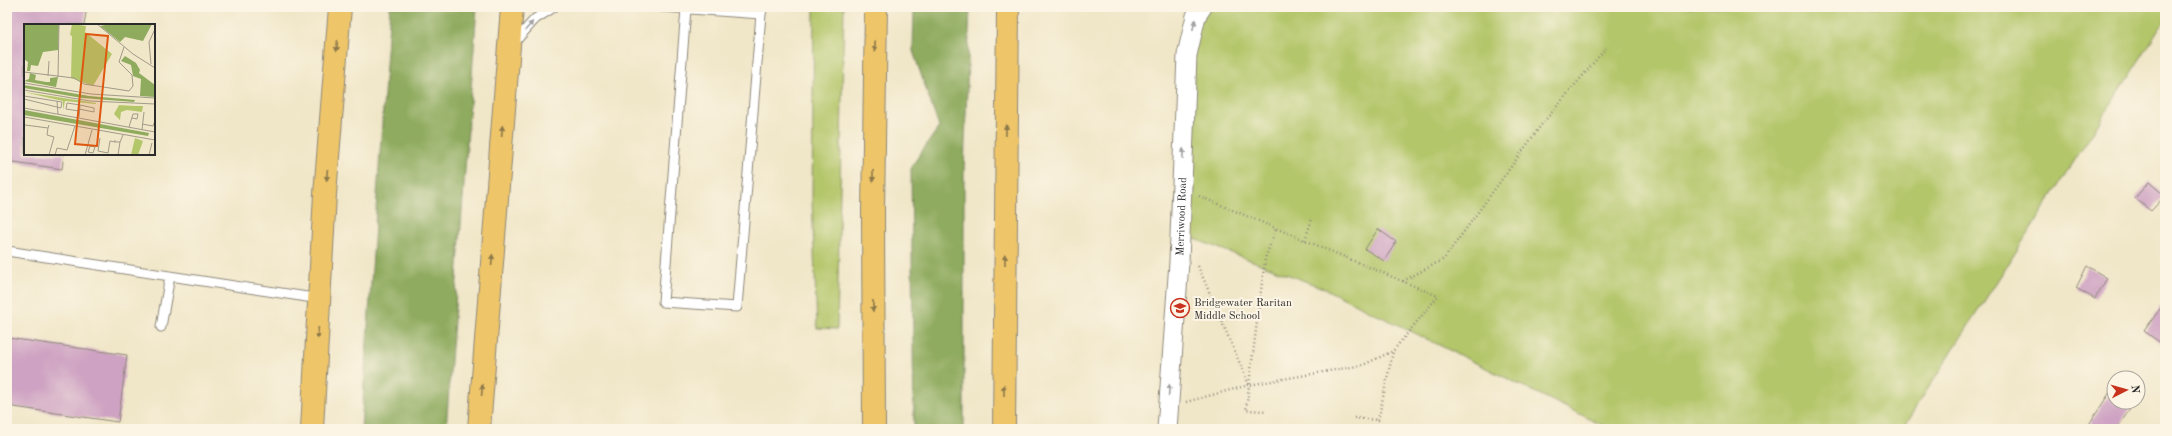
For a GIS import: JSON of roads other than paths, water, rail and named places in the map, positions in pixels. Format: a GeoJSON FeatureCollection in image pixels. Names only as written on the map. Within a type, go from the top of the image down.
{"type":"FeatureCollection","features":[{"type":"Feature","properties":{"kind":"highway"},"geometry":{"type":"LineString","coordinates":[[312,429],[325,194],[340,7]]}},
{"type":"Feature","properties":{"kind":"highway"},"geometry":{"type":"LineString","coordinates":[[479,429],[512,7]]}},
{"type":"Feature","properties":{"kind":"highway"},"geometry":{"type":"LineString","coordinates":[[874,429],[873,212],[876,7]]}},
{"type":"Feature","properties":{"kind":"highway"},"geometry":{"type":"LineString","coordinates":[[1004,429],[1008,7]]}},
{"type":"Feature","properties":{"kind":"street","name":"Merriwood Road"},"geometry":{"type":"LineString","coordinates":[[1167,429],[1179,262],[1187,54],[1196,16],[1202,7]]}},
{"type":"Feature","properties":{"kind":"lane"},"geometry":{"type":"LineString","coordinates":[[508,50],[535,19],[554,7]]}},
{"type":"Feature","properties":{"kind":"lane"},"geometry":{"type":"LineString","coordinates":[[662,7],[686,9],[762,10],[737,307],[663,302],[686,9]]}},
{"type":"Feature","properties":{"kind":"lane"},"geometry":{"type":"LineString","coordinates":[[7,251],[320,299]]}},
{"type":"Feature","properties":{"kind":"lane"},"geometry":{"type":"LineString","coordinates":[[161,327],[170,276]]}},
{"type":"Feature","properties":{"kind":"place","name":"Bridgewater Raritan Middle School"},"geometry":{"type":"Point","coordinates":[1180,308]}}]}
